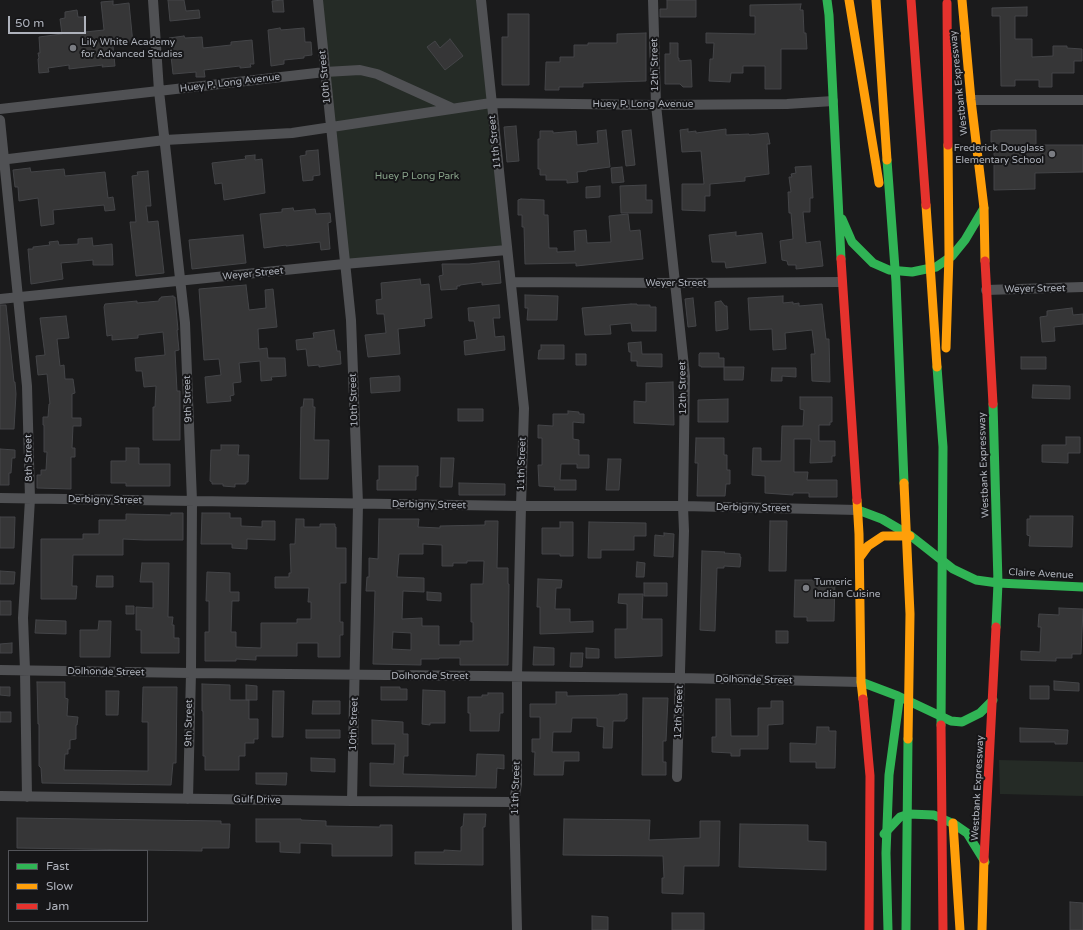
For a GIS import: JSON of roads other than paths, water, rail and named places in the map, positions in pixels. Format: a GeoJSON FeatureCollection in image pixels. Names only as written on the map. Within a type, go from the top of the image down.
{"type":"FeatureCollection","features":[{"type":"Feature","properties":{"kind":"main road"},"geometry":{"type":"LineString","coordinates":[[827,0],[829,15],[842,282],[858,510],[861,682],[870,776],[869,930]]}},
{"type":"Feature","properties":{"kind":"main road"},"geometry":{"type":"LineString","coordinates":[[849,0],[896,282]]}},
{"type":"Feature","properties":{"kind":"main road"},"geometry":{"type":"LineString","coordinates":[[876,0],[896,282],[910,614],[906,930]]}},
{"type":"Feature","properties":{"kind":"main road"},"geometry":{"type":"LineString","coordinates":[[911,0],[943,447]]}},
{"type":"Feature","properties":{"kind":"main road","name":"Westbank Expressway"},"geometry":{"type":"LineString","coordinates":[[962,0],[984,208],[986,290],[994,424],[998,583],[982,930]]}},
{"type":"Feature","properties":{"kind":"main road"},"geometry":{"type":"LineString","coordinates":[[943,930],[941,763],[943,447],[949,263],[947,2]]}},
{"type":"Feature","properties":{"kind":"main road"},"geometry":{"type":"LineString","coordinates":[[838,204],[847,232],[855,245],[873,263],[889,270],[900,272],[924,270],[936,267],[944,262],[959,249],[966,240],[984,208]]}},
{"type":"Feature","properties":{"kind":"main road","name":"Claire Avenue"},"geometry":{"type":"LineString","coordinates":[[858,510],[882,520],[911,536],[953,569],[976,580],[998,583],[1083,587]]}},
{"type":"Feature","properties":{"kind":"main road"},"geometry":{"type":"LineString","coordinates":[[860,557],[868,546],[883,536],[911,536]]}},
{"type":"Feature","properties":{"kind":"main road"},"geometry":{"type":"LineString","coordinates":[[888,930],[886,852],[889,775],[910,614]]}},
{"type":"Feature","properties":{"kind":"main road"},"geometry":{"type":"LineString","coordinates":[[861,682],[893,694],[951,721],[962,722],[980,713],[993,700]]}},
{"type":"Feature","properties":{"kind":"main road"},"geometry":{"type":"LineString","coordinates":[[941,763],[951,790],[951,798]]}},
{"type":"Feature","properties":{"kind":"main road"},"geometry":{"type":"LineString","coordinates":[[952,813],[960,930]]}},
{"type":"Feature","properties":{"kind":"main road"},"geometry":{"type":"LineString","coordinates":[[870,858],[885,832],[900,817],[909,814],[934,816],[954,824],[967,833],[985,862]]}},
{"type":"Feature","properties":{"kind":"street","name":"9th Street"},"geometry":{"type":"LineString","coordinates":[[153,0],[159,91],[185,324],[192,501],[191,674],[188,799]]}},
{"type":"Feature","properties":{"kind":"street","name":"10th Street"},"geometry":{"type":"LineString","coordinates":[[318,0],[350,320],[358,504],[352,801]]}},
{"type":"Feature","properties":{"kind":"street","name":"11th Street"},"geometry":{"type":"LineString","coordinates":[[481,0],[524,408],[520,506],[517,784],[514,802],[517,930]]}},
{"type":"Feature","properties":{"kind":"street","name":"12th Street"},"geometry":{"type":"LineString","coordinates":[[653,0],[656,105],[685,376],[683,506],[684,539],[677,777]]}},
{"type":"Feature","properties":{"kind":"street","name":"Huey P. Long Avenue"},"geometry":{"type":"LineString","coordinates":[[0,109],[325,72],[360,70],[377,74],[452,108]]}},
{"type":"Feature","properties":{"kind":"street"},"geometry":{"type":"LineString","coordinates":[[972,100],[1083,100]]}},
{"type":"Feature","properties":{"kind":"street","name":"Huey P. Long Avenue"},"geometry":{"type":"LineString","coordinates":[[2,160],[165,140],[292,133],[491,103],[656,105],[787,104],[833,101]]}},
{"type":"Feature","properties":{"kind":"street","name":"8th Street"},"geometry":{"type":"LineString","coordinates":[[0,120],[2,160],[27,386],[30,499],[23,618],[27,797]]}},
{"type":"Feature","properties":{"kind":"street","name":"Weyer Street"},"geometry":{"type":"LineString","coordinates":[[0,299],[181,282],[344,264],[507,250]]}},
{"type":"Feature","properties":{"kind":"street","name":"Weyer Street"},"geometry":{"type":"LineString","coordinates":[[511,282],[842,282]]}},
{"type":"Feature","properties":{"kind":"street","name":"Weyer Street"},"geometry":{"type":"LineString","coordinates":[[986,290],[1083,287]]}},
{"type":"Feature","properties":{"kind":"street","name":"Derbigny Street"},"geometry":{"type":"LineString","coordinates":[[0,498],[520,506],[683,506],[858,510]]}},
{"type":"Feature","properties":{"kind":"street","name":"Dolhonde Street"},"geometry":{"type":"LineString","coordinates":[[0,670],[191,674],[680,678],[861,682]]}},
{"type":"Feature","properties":{"kind":"street","name":"Gulf Drive"},"geometry":{"type":"LineString","coordinates":[[0,796],[514,802]]}},
{"type":"Feature","properties":{"kind":"place","name":"Lily White Academy for Advanced Studies"},"geometry":{"type":"Point","coordinates":[73,48]}},
{"type":"Feature","properties":{"kind":"place","name":"Frederick Douglass Elementary School"},"geometry":{"type":"Point","coordinates":[1052,154]}},
{"type":"Feature","properties":{"kind":"place","name":"Tumeric Indian Cuisine"},"geometry":{"type":"Point","coordinates":[806,588]}},
{"type":"Feature","properties":{"kind":"park label","name":"Huey P Long Park"},"geometry":{"type":"Point","coordinates":[417,176]}}]}
